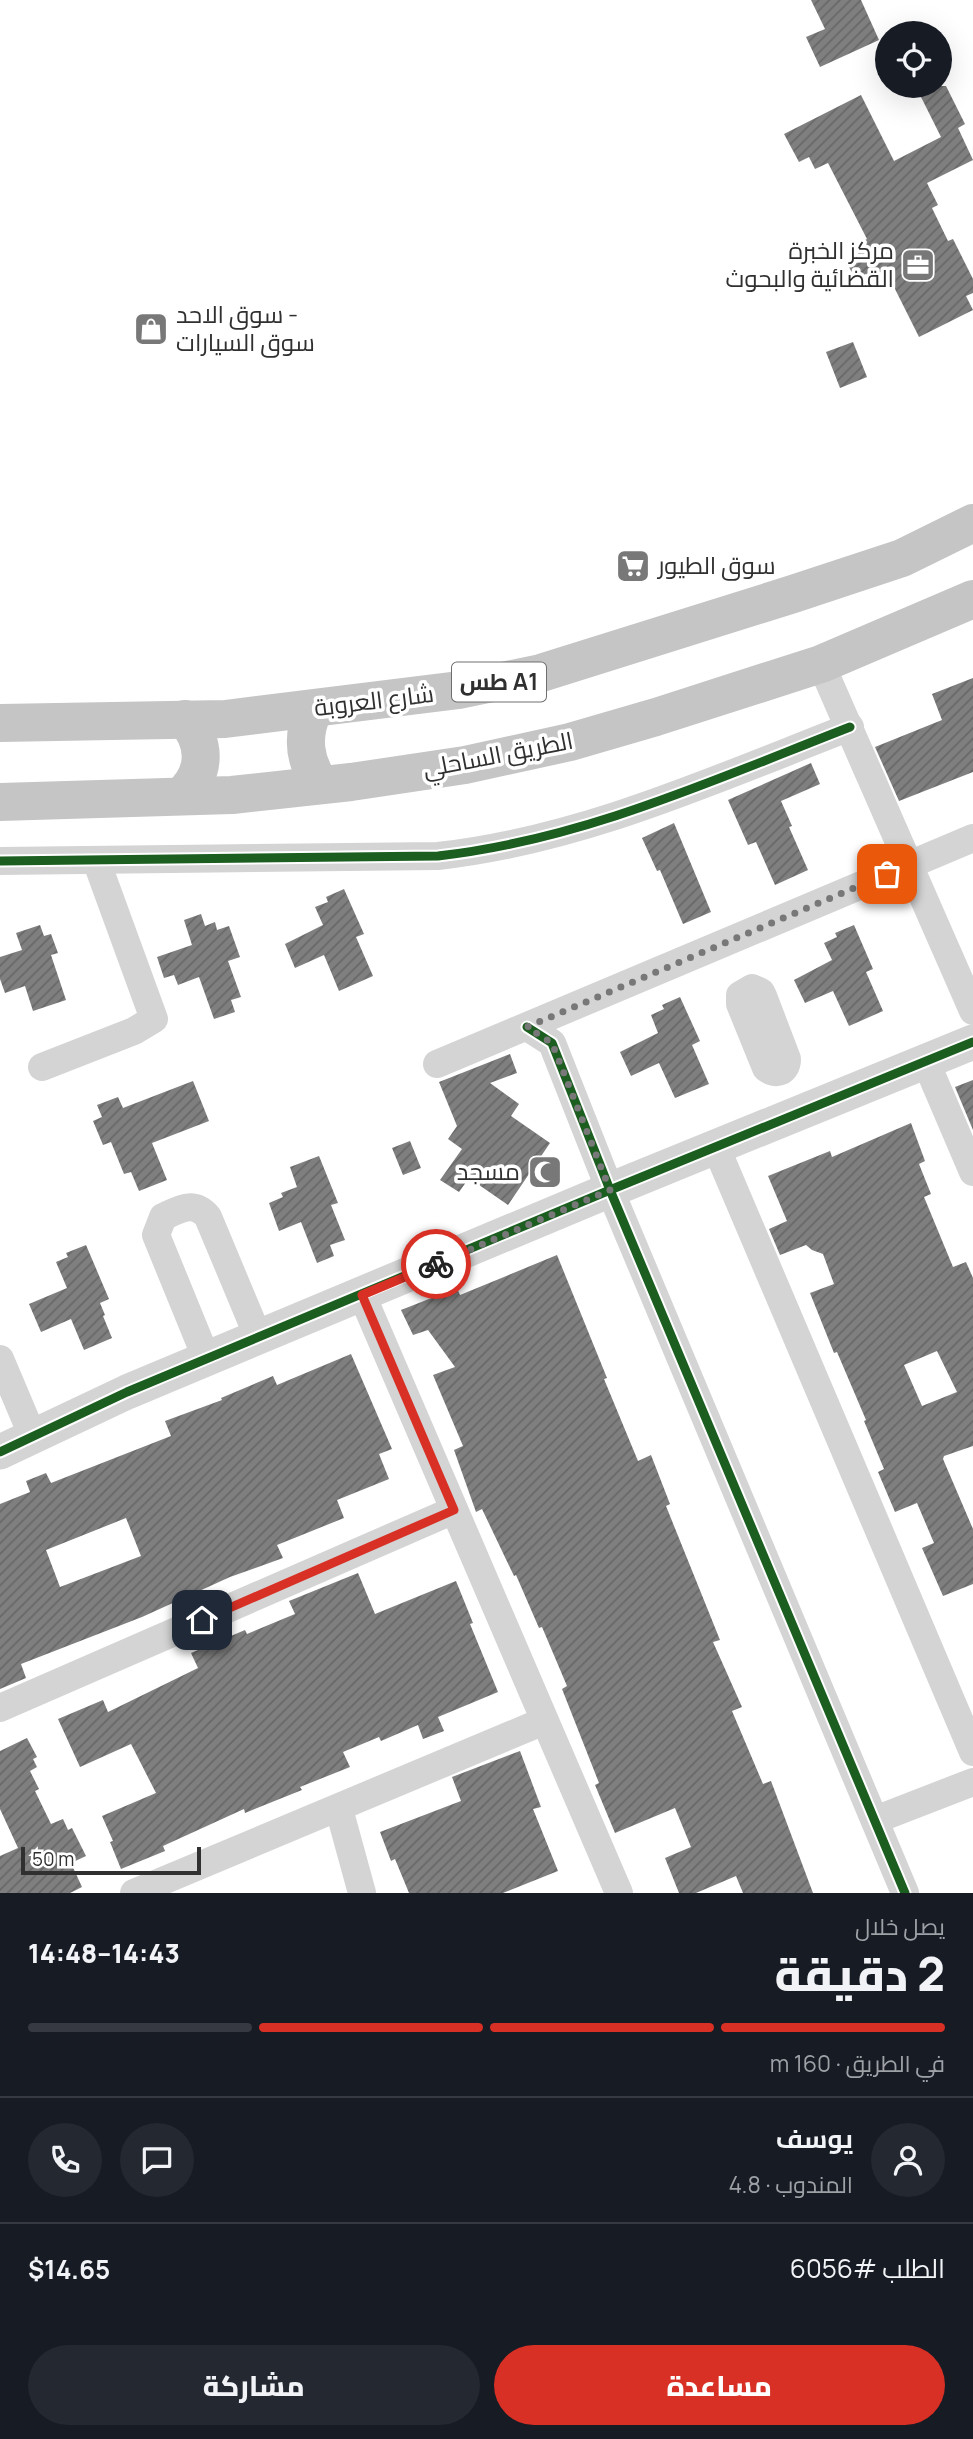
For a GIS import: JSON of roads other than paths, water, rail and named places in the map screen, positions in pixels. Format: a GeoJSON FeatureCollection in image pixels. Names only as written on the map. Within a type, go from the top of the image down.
{"type":"FeatureCollection","features":[{"type":"Feature","properties":{"kind":"highway","name":"شارع العروبة"},"geometry":{"type":"LineString","coordinates":[[0,723],[225,719],[459,690],[541,673],[902,558],[973,523]]}},
{"type":"Feature","properties":{"kind":"highway","name":"الطريق الساحلي"},"geometry":{"type":"LineString","coordinates":[[0,802],[232,795],[465,765],[570,742],[821,664],[973,599]]}},
{"type":"Feature","properties":{"kind":"highway"},"geometry":{"type":"LineString","coordinates":[[314,709],[306,732],[305,745],[307,759],[321,785]]}},
{"type":"Feature","properties":{"kind":"highway"},"geometry":{"type":"LineString","coordinates":[[181,796],[196,778],[201,755],[197,736],[185,719]]}},
{"type":"Feature","properties":{"kind":"street"},"geometry":{"type":"LineString","coordinates":[[821,664],[973,1011]]}},
{"type":"Feature","properties":{"kind":"street"},"geometry":{"type":"LineString","coordinates":[[0,861],[438,856],[482,851],[558,834],[634,809],[850,727]]}},
{"type":"Feature","properties":{"kind":"street"},"geometry":{"type":"LineString","coordinates":[[437,1064],[973,838]]}},
{"type":"Feature","properties":{"kind":"street"},"geometry":{"type":"LineString","coordinates":[[42,1068],[134,1031],[154,1019],[96,860]]}},
{"type":"Feature","properties":{"kind":"street"},"geometry":{"type":"LineString","coordinates":[[527,1027],[552,1043],[610,1190],[905,1893]]}},
{"type":"Feature","properties":{"kind":"street"},"geometry":{"type":"LineString","coordinates":[[0,1452],[127,1392],[973,1042]]}},
{"type":"Feature","properties":{"kind":"street"},"geometry":{"type":"LineString","coordinates":[[926,1062],[973,1172]]}},
{"type":"Feature","properties":{"kind":"street"},"geometry":{"type":"LineString","coordinates":[[781,1072],[799,1114]]}},
{"type":"Feature","properties":{"kind":"street"},"geometry":{"type":"LineString","coordinates":[[716,1147],[973,1752]]}},
{"type":"Feature","properties":{"kind":"street"},"geometry":{"type":"LineString","coordinates":[[206,1360],[156,1235],[163,1217],[187,1206],[199,1209],[208,1217],[259,1339]]}},
{"type":"Feature","properties":{"kind":"street"},"geometry":{"type":"LineString","coordinates":[[362,1295],[619,1893]]}},
{"type":"Feature","properties":{"kind":"street"},"geometry":{"type":"LineString","coordinates":[[0,1359],[9,1404],[33,1437]]}},
{"type":"Feature","properties":{"kind":"street"},"geometry":{"type":"LineString","coordinates":[[0,1708],[454,1510]]}},
{"type":"Feature","properties":{"kind":"street"},"geometry":{"type":"LineString","coordinates":[[134,1893],[544,1721]]}},
{"type":"Feature","properties":{"kind":"street"},"geometry":{"type":"LineString","coordinates":[[875,1820],[973,1782]]}},
{"type":"Feature","properties":{"kind":"street"},"geometry":{"type":"LineString","coordinates":[[339,1809],[362,1893]]}},
{"type":"Feature","properties":{"kind":"place","name":"مركز الخبرة القضائية والبحوث"},"geometry":{"type":"Point","coordinates":[918,265]}},
{"type":"Feature","properties":{"kind":"place","name":"سوق الاحد - سوق السيارات"},"geometry":{"type":"Point","coordinates":[151,329]}},
{"type":"Feature","properties":{"kind":"place","name":"سوق الطيور"},"geometry":{"type":"Point","coordinates":[633,566]}},
{"type":"Feature","properties":{"kind":"place","name":"مسجد"},"geometry":{"type":"Point","coordinates":[545,1172]}}]}
